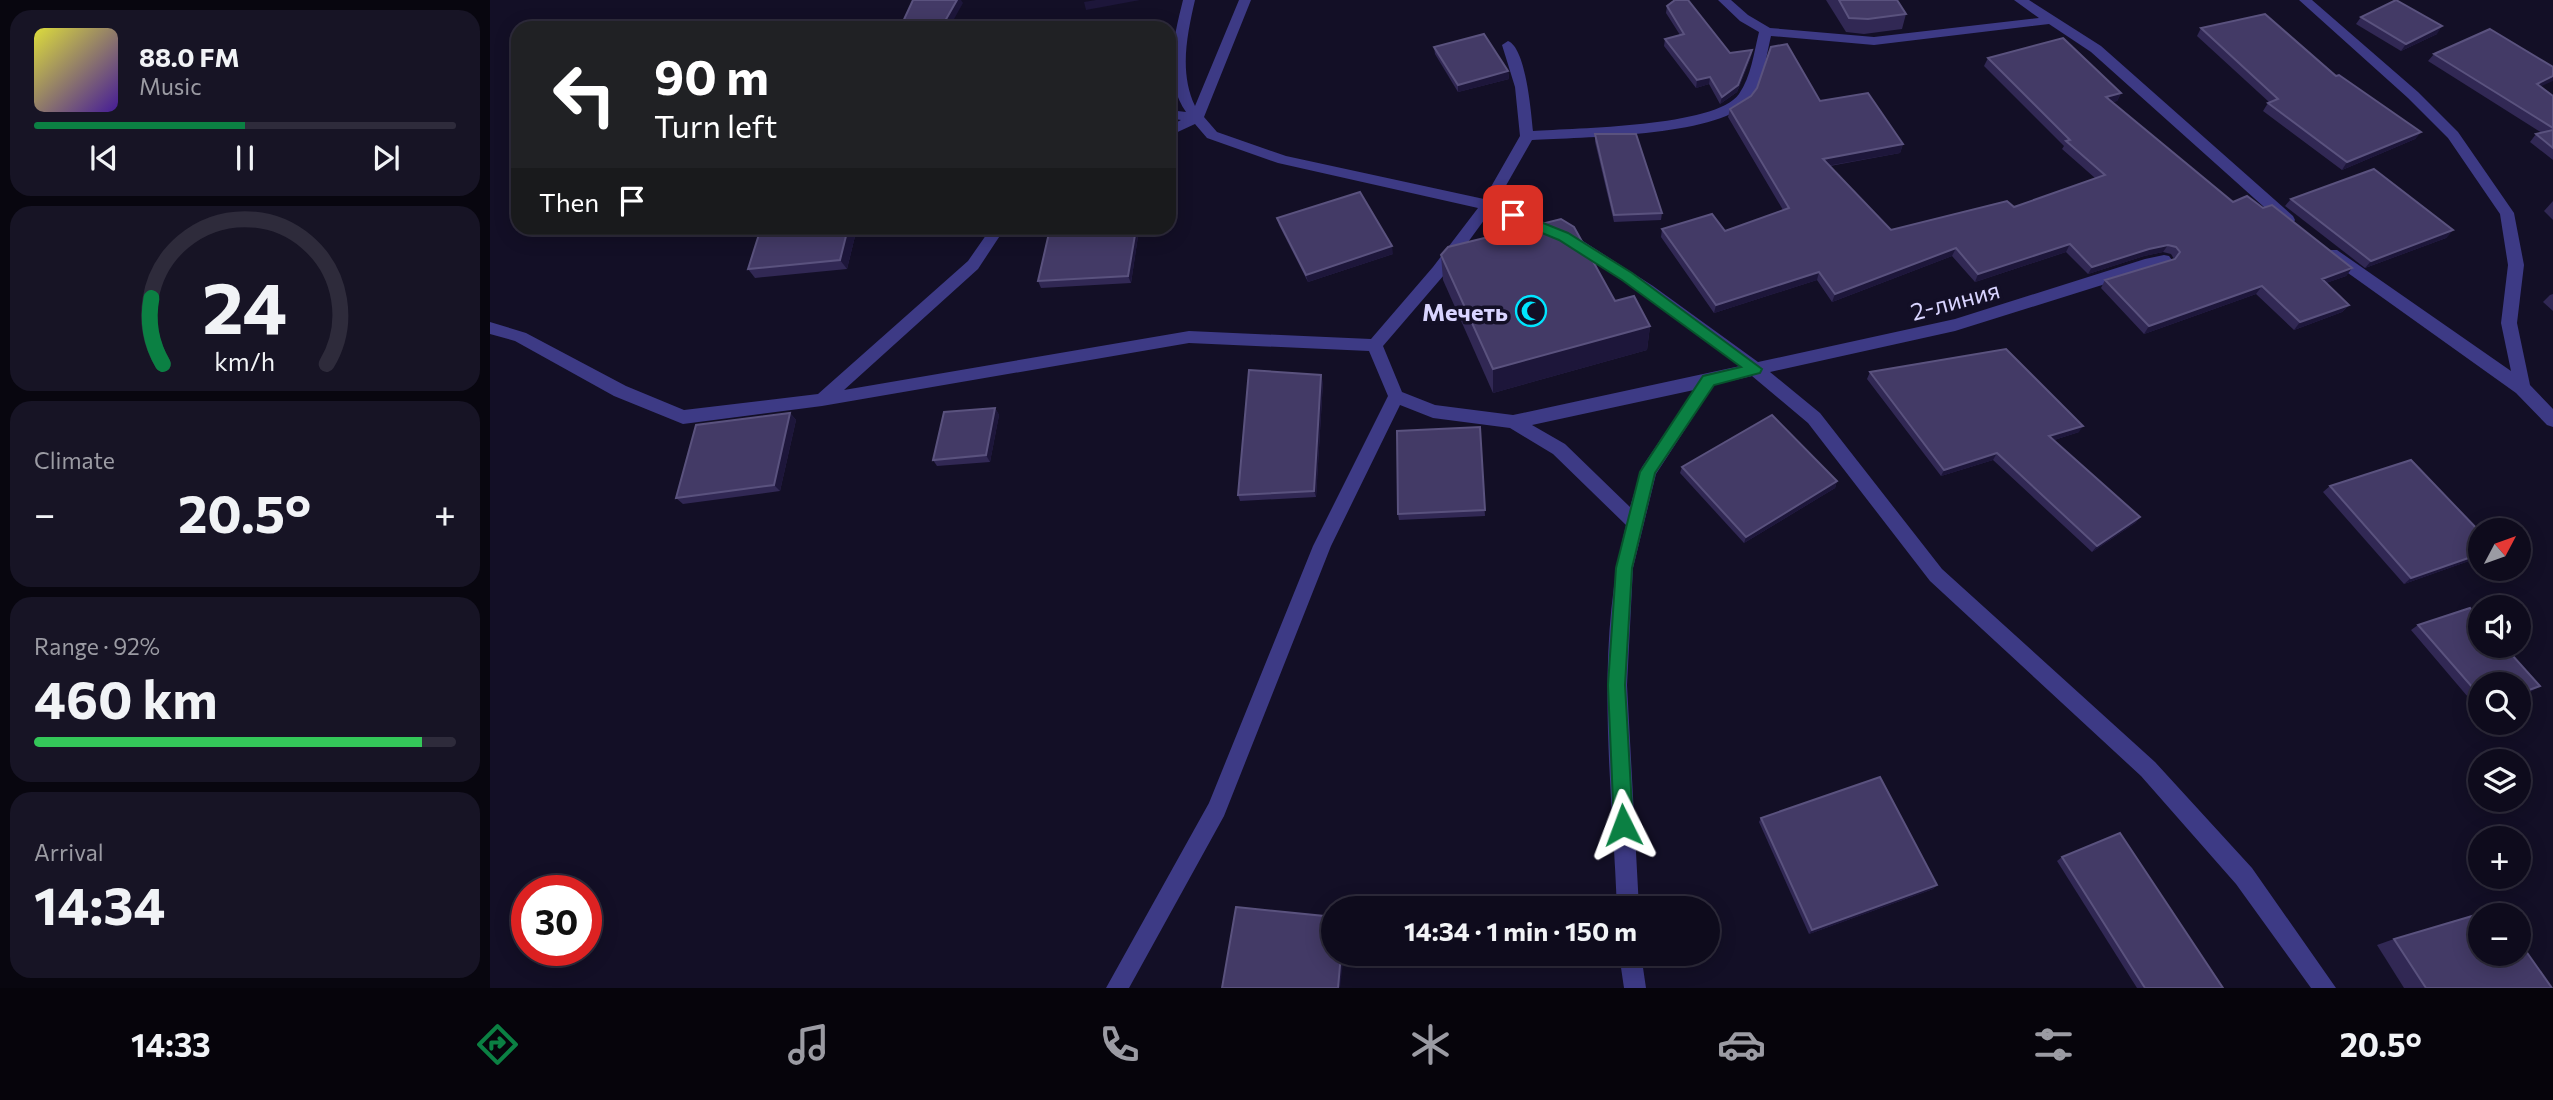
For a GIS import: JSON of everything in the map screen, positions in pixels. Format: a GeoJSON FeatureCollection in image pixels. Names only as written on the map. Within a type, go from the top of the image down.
{"type":"FeatureCollection","features":[{"type":"Feature","properties":{"kind":"street"},"geometry":{"type":"LineString","coordinates":[[1189,0],[1177,52],[1185,104],[1212,135],[1283,160],[1487,205],[1564,236],[1648,290],[1755,369],[1814,418],[1936,575],[2148,769],[2244,876],[2325,988]]}},
{"type":"Feature","properties":{"kind":"street"},"geometry":{"type":"LineString","coordinates":[[1176,128],[1197,118],[1245,0]]}},
{"type":"Feature","properties":{"kind":"street"},"geometry":{"type":"LineString","coordinates":[[1724,0],[1744,19],[1766,31],[1797,36],[1874,41],[2052,20]]}},
{"type":"Feature","properties":{"kind":"street"},"geometry":{"type":"LineString","coordinates":[[2020,0],[2096,50],[2311,238],[2371,284],[2457,340],[2522,388],[2553,420]]}},
{"type":"Feature","properties":{"kind":"street"},"geometry":{"type":"LineString","coordinates":[[2305,0],[2413,95],[2453,135],[2507,214],[2516,265],[2508,323],[2522,388]]}},
{"type":"Feature","properties":{"kind":"street"},"geometry":{"type":"LineString","coordinates":[[1527,136],[1687,123],[1725,113],[1744,100],[1766,31]]}},
{"type":"Feature","properties":{"kind":"street"},"geometry":{"type":"LineString","coordinates":[[1375,345],[1455,252],[1517,159],[1527,136],[1522,87],[1508,45]]}},
{"type":"Feature","properties":{"kind":"street"},"geometry":{"type":"LineString","coordinates":[[1176,115],[1197,118]]}},
{"type":"Feature","properties":{"kind":"street"},"geometry":{"type":"LineString","coordinates":[[822,400],[973,265],[993,235]]}},
{"type":"Feature","properties":{"kind":"street","name":"2-линия"},"geometry":{"type":"LineString","coordinates":[[1513,422],[1899,339],[2009,310],[2121,271],[2164,260]]}},
{"type":"Feature","properties":{"kind":"street"},"geometry":{"type":"LineString","coordinates":[[490,328],[520,337],[620,391],[683,417],[822,400],[1189,337],[1375,345]]}},
{"type":"Feature","properties":{"kind":"street"},"geometry":{"type":"LineString","coordinates":[[1375,345],[1396,396],[1433,411],[1513,422],[1559,449],[1635,523]]}},
{"type":"Feature","properties":{"kind":"street"},"geometry":{"type":"LineString","coordinates":[[1627,896],[1616,685],[1624,568],[1648,472],[1709,380]]}},
{"type":"Feature","properties":{"kind":"street"},"geometry":{"type":"LineString","coordinates":[[1117,988],[1217,809],[1322,546],[1396,396]]}},
{"type":"Feature","properties":{"kind":"street"},"geometry":{"type":"LineString","coordinates":[[1632,966],[1635,988]]}},
{"type":"Feature","properties":{"kind":"building"},"geometry":{"type":"Polygon","coordinates":[[[913,0],[957,0],[945,21],[903,21],[913,0]]]}},
{"type":"Feature","properties":{"kind":"building"},"geometry":{"type":"Polygon","coordinates":[[[1675,0],[1688,0],[1730,53],[1752,50],[1738,85],[1722,97],[1710,77],[1697,80],[1665,39],[1684,34],[1667,6],[1675,0]]]}},
{"type":"Feature","properties":{"kind":"building"},"geometry":{"type":"Polygon","coordinates":[[[1839,0],[1897,0],[1906,14],[1868,19],[1849,18],[1839,0]]]}},
{"type":"Feature","properties":{"kind":"building"},"geometry":{"type":"Polygon","coordinates":[[[2396,0],[2442,26],[2406,44],[2361,17],[2396,0]]]}},
{"type":"Feature","properties":{"kind":"building"},"geometry":{"type":"Polygon","coordinates":[[[2265,14],[2336,76],[2339,75],[2421,132],[2347,162],[2268,103],[2278,99],[2201,28],[2265,14]]]}},
{"type":"Feature","properties":{"kind":"building"},"geometry":{"type":"Polygon","coordinates":[[[2490,29],[2553,67],[2553,76],[2537,84],[2553,96],[2553,128],[2434,54],[2490,29]]]}},
{"type":"Feature","properties":{"kind":"building"},"geometry":{"type":"Polygon","coordinates":[[[1484,34],[1508,71],[1458,85],[1434,47],[1484,34]]]}},
{"type":"Feature","properties":{"kind":"building"},"geometry":{"type":"Polygon","coordinates":[[[2063,38],[2121,93],[2106,97],[2233,202],[2247,196],[2263,208],[2272,205],[2352,268],[2322,279],[2349,305],[2300,322],[2262,286],[2149,326],[2105,280],[2175,259],[2180,252],[2176,247],[2168,245],[2149,249],[2092,267],[2070,244],[1978,274],[1956,248],[1835,294],[1819,272],[1716,305],[1662,229],[1712,214],[1725,231],[1789,208],[1730,109],[1751,96],[1757,88],[1771,47],[1787,44],[1820,101],[1868,93],[1903,144],[1823,159],[1891,230],[2007,201],[2014,207],[2105,175],[2066,141],[2070,140],[1988,58],[2063,38]]]}},
{"type":"Feature","properties":{"kind":"building"},"geometry":{"type":"Polygon","coordinates":[[[2553,130],[2553,148],[2536,134],[2553,130]]]}},
{"type":"Feature","properties":{"kind":"building"},"geometry":{"type":"Polygon","coordinates":[[[1595,134],[1636,134],[1662,213],[1614,215],[1595,134]]]}},
{"type":"Feature","properties":{"kind":"building"},"geometry":{"type":"Polygon","coordinates":[[[2374,169],[2453,230],[2371,261],[2291,199],[2374,169]]]}},
{"type":"Feature","properties":{"kind":"building"},"geometry":{"type":"Polygon","coordinates":[[[1360,192],[1392,246],[1306,275],[1277,218],[1360,192]]]}},
{"type":"Feature","properties":{"kind":"building","name":"Мечеть"},"geometry":{"type":"Polygon","coordinates":[[[1561,219],[1574,227],[1615,301],[1634,296],[1650,326],[1493,369],[1441,255],[1448,247],[1561,219]]]}},
{"type":"Feature","properties":{"kind":"building"},"geometry":{"type":"Polygon","coordinates":[[[759,235],[846,235],[840,260],[748,269],[759,235]]]}},
{"type":"Feature","properties":{"kind":"building"},"geometry":{"type":"Polygon","coordinates":[[[1049,235],[1135,235],[1128,276],[1038,281],[1049,235]]]}},
{"type":"Feature","properties":{"kind":"building"},"geometry":{"type":"Polygon","coordinates":[[[2006,349],[2083,426],[2049,436],[2140,517],[2097,546],[1997,453],[1944,470],[1870,372],[2006,349]]]}},
{"type":"Feature","properties":{"kind":"building"},"geometry":{"type":"Polygon","coordinates":[[[1249,370],[1321,375],[1314,491],[1238,495],[1249,370]]]}},
{"type":"Feature","properties":{"kind":"building"},"geometry":{"type":"Polygon","coordinates":[[[995,408],[986,455],[933,460],[944,412],[995,408]]]}},
{"type":"Feature","properties":{"kind":"building"},"geometry":{"type":"Polygon","coordinates":[[[790,413],[774,485],[676,498],[696,425],[790,413]]]}},
{"type":"Feature","properties":{"kind":"building"},"geometry":{"type":"Polygon","coordinates":[[[1772,415],[1837,481],[1746,537],[1682,467],[1772,415]]]}},
{"type":"Feature","properties":{"kind":"building"},"geometry":{"type":"Polygon","coordinates":[[[1480,427],[1485,510],[1398,514],[1397,431],[1480,427]]]}},
{"type":"Feature","properties":{"kind":"building"},"geometry":{"type":"Polygon","coordinates":[[[2411,460],[2468,519],[2468,558],[2411,578],[2330,486],[2411,460]]]}},
{"type":"Feature","properties":{"kind":"building"},"geometry":{"type":"Polygon","coordinates":[[[2468,609],[2468,658],[2515,658],[2527,672],[2468,672],[2468,682],[2418,625],[2468,609]]]}},
{"type":"Feature","properties":{"kind":"building"},"geometry":{"type":"Polygon","coordinates":[[[2531,676],[2540,686],[2531,689],[2531,676]]]}},
{"type":"Feature","properties":{"kind":"building"},"geometry":{"type":"Polygon","coordinates":[[[1880,777],[1937,885],[1812,930],[1761,818],[1880,777]]]}},
{"type":"Feature","properties":{"kind":"building"},"geometry":{"type":"Polygon","coordinates":[[[2120,833],[2223,988],[2145,988],[2062,857],[2120,833]]]}},
{"type":"Feature","properties":{"kind":"building"},"geometry":{"type":"Polygon","coordinates":[[[1236,907],[1321,916],[1321,966],[1340,966],[1338,988],[1222,988],[1236,907]]]}},
{"type":"Feature","properties":{"kind":"building"},"geometry":{"type":"Polygon","coordinates":[[[2468,917],[2468,966],[2531,966],[2531,958],[2552,988],[2426,988],[2394,939],[2468,917]]]}},
{"type":"Feature","properties":{"kind":"place","name":"Мечеть"},"geometry":{"type":"Point","coordinates":[1531,311]}},
{"type":"Feature","properties":{"kind":"route"},"geometry":{"type":"LineString","coordinates":[[1513,215],[1564,236],[1627,276],[1755,369],[1709,380],[1648,472],[1624,568],[1616,685],[1623,825]]}}]}
